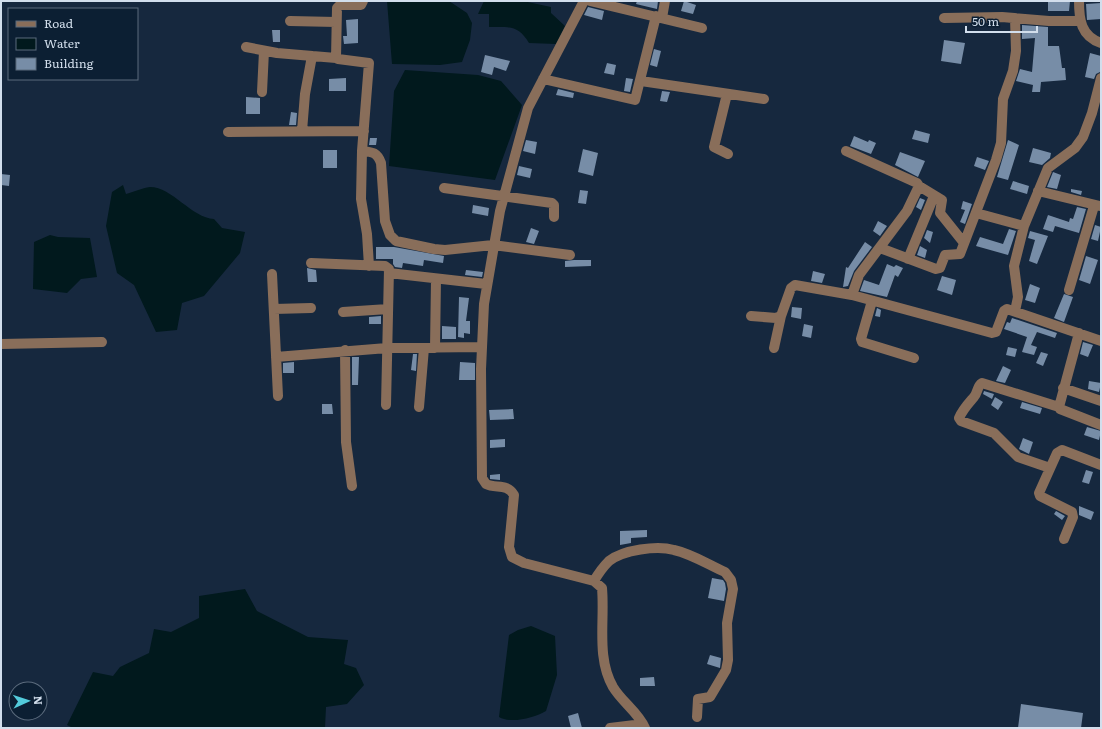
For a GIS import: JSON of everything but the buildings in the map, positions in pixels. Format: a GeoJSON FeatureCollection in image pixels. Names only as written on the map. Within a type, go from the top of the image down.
{"type":"FeatureCollection","features":[{"type":"Feature","properties":{"kind":"street"},"geometry":{"type":"LineString","coordinates":[[336,58],[336,22],[338,6],[361,5],[363,1]]}},
{"type":"Feature","properties":{"kind":"street"},"geometry":{"type":"LineString","coordinates":[[584,1],[528,108],[504,196],[493,245],[486,284],[482,347],[480,446],[482,478],[486,484],[506,487],[511,490],[514,495],[509,547],[512,557],[524,563],[594,581],[602,588],[604,664],[607,675],[614,688],[644,726]]}},
{"type":"Feature","properties":{"kind":"street"},"geometry":{"type":"LineString","coordinates":[[590,1],[702,28]]}},
{"type":"Feature","properties":{"kind":"street"},"geometry":{"type":"LineString","coordinates":[[543,79],[635,100],[665,1]]}},
{"type":"Feature","properties":{"kind":"street"},"geometry":{"type":"LineString","coordinates":[[1079,1],[1080,21],[1089,37],[1101,43]]}},
{"type":"Feature","properties":{"kind":"street"},"geometry":{"type":"LineString","coordinates":[[944,18],[1015,18],[1049,21],[1080,21]]}},
{"type":"Feature","properties":{"kind":"street"},"geometry":{"type":"LineString","coordinates":[[880,248],[939,269],[945,255],[959,255],[996,160],[1001,143],[1003,99],[1011,78],[1016,52],[1015,18]]}},
{"type":"Feature","properties":{"kind":"street"},"geometry":{"type":"LineString","coordinates":[[290,21],[336,22]]}},
{"type":"Feature","properties":{"kind":"street"},"geometry":{"type":"LineString","coordinates":[[246,47],[264,51],[369,62],[362,151],[361,208],[367,234],[369,266]]}},
{"type":"Feature","properties":{"kind":"street"},"geometry":{"type":"LineString","coordinates":[[262,92],[264,51]]}},
{"type":"Feature","properties":{"kind":"street"},"geometry":{"type":"LineString","coordinates":[[302,131],[305,94],[312,56]]}},
{"type":"Feature","properties":{"kind":"street"},"geometry":{"type":"LineString","coordinates":[[1015,311],[1018,297],[1014,266],[1024,226],[1038,191],[1051,165],[1075,148],[1083,137],[1092,113],[1101,78]]}},
{"type":"Feature","properties":{"kind":"street"},"geometry":{"type":"LineString","coordinates":[[641,81],[764,99]]}},
{"type":"Feature","properties":{"kind":"street"},"geometry":{"type":"LineString","coordinates":[[727,94],[714,147],[728,154]]}},
{"type":"Feature","properties":{"kind":"street"},"geometry":{"type":"LineString","coordinates":[[228,132],[364,131]]}},
{"type":"Feature","properties":{"kind":"street"},"geometry":{"type":"LineString","coordinates":[[362,151],[374,153],[378,156],[381,163],[385,221],[390,235],[396,240],[424,248],[445,250],[493,245],[570,255]]}},
{"type":"Feature","properties":{"kind":"street"},"geometry":{"type":"LineString","coordinates":[[846,151],[916,183],[943,201],[940,213],[964,243]]}},
{"type":"Feature","properties":{"kind":"street"},"geometry":{"type":"LineString","coordinates":[[852,295],[859,275],[909,208],[919,186]]}},
{"type":"Feature","properties":{"kind":"street"},"geometry":{"type":"LineString","coordinates":[[444,188],[552,203],[554,205],[554,217]]}},
{"type":"Feature","properties":{"kind":"street"},"geometry":{"type":"LineString","coordinates":[[1038,191],[1098,205],[1069,290]]}},
{"type":"Feature","properties":{"kind":"street"},"geometry":{"type":"LineString","coordinates":[[908,259],[934,196]]}},
{"type":"Feature","properties":{"kind":"street"},"geometry":{"type":"LineString","coordinates":[[976,213],[1024,226]]}},
{"type":"Feature","properties":{"kind":"street"},"geometry":{"type":"LineString","coordinates":[[311,264],[387,267],[389,273],[386,405]]}},
{"type":"Feature","properties":{"kind":"street"},"geometry":{"type":"LineString","coordinates":[[389,273],[486,284]]}},
{"type":"Feature","properties":{"kind":"street"},"geometry":{"type":"LineString","coordinates":[[272,274],[278,396]]}},
{"type":"Feature","properties":{"kind":"street"},"geometry":{"type":"LineString","coordinates":[[435,348],[436,279]]}},
{"type":"Feature","properties":{"kind":"street"},"geometry":{"type":"LineString","coordinates":[[774,348],[781,316],[792,286],[852,295],[994,333],[996,332],[1004,311],[1007,308],[1101,340]]}},
{"type":"Feature","properties":{"kind":"street"},"geometry":{"type":"LineString","coordinates":[[872,301],[861,339],[862,342],[914,358]]}},
{"type":"Feature","properties":{"kind":"street"},"geometry":{"type":"LineString","coordinates":[[274,309],[311,308]]}},
{"type":"Feature","properties":{"kind":"street"},"geometry":{"type":"LineString","coordinates":[[343,312],[388,309]]}},
{"type":"Feature","properties":{"kind":"street"},"geometry":{"type":"LineString","coordinates":[[751,316],[776,318],[781,316]]}},
{"type":"Feature","properties":{"kind":"street"},"geometry":{"type":"LineString","coordinates":[[1059,407],[1079,333]]}},
{"type":"Feature","properties":{"kind":"street"},"geometry":{"type":"LineString","coordinates":[[1,344],[102,342]]}},
{"type":"Feature","properties":{"kind":"street"},"geometry":{"type":"LineString","coordinates":[[276,357],[345,350],[482,347]]}},
{"type":"Feature","properties":{"kind":"street"},"geometry":{"type":"LineString","coordinates":[[419,407],[424,348]]}},
{"type":"Feature","properties":{"kind":"street"},"geometry":{"type":"LineString","coordinates":[[345,350],[346,442],[352,486]]}},
{"type":"Feature","properties":{"kind":"street"},"geometry":{"type":"LineString","coordinates":[[1050,468],[1018,457],[994,433],[961,421],[959,418],[964,408],[974,397],[980,384],[982,383],[1059,407],[1060,409],[1101,425]]}},
{"type":"Feature","properties":{"kind":"street"},"geometry":{"type":"LineString","coordinates":[[1063,388],[1101,401]]}},
{"type":"Feature","properties":{"kind":"street"},"geometry":{"type":"LineString","coordinates":[[1064,539],[1073,517],[1072,512],[1040,496],[1039,493],[1050,468],[1061,450],[1101,465]]}},
{"type":"Feature","properties":{"kind":"street"},"geometry":{"type":"LineString","coordinates":[[594,581],[604,567],[613,559],[644,548],[674,550],[725,572],[729,576],[733,589],[727,623],[728,660],[726,670],[710,697],[698,699],[696,717]]}},
{"type":"Feature","properties":{"kind":"street"},"geometry":{"type":"LineString","coordinates":[[610,728],[644,726]]}},
{"type":"Feature","properties":{"kind":"water"},"geometry":{"type":"Polygon","coordinates":[[[387,1],[449,1],[467,13],[472,23],[470,40],[462,62],[440,65],[392,64],[387,1]]]}},
{"type":"Feature","properties":{"kind":"water"},"geometry":{"type":"Polygon","coordinates":[[[484,1],[523,1],[551,7],[551,13],[565,26],[556,44],[529,43],[521,33],[512,28],[489,27],[489,14],[478,14],[484,1]]]}},
{"type":"Feature","properties":{"kind":"water"},"geometry":{"type":"Polygon","coordinates":[[[405,70],[478,75],[501,81],[522,105],[495,180],[389,166],[394,91],[405,70]]]}},
{"type":"Feature","properties":{"kind":"water"},"geometry":{"type":"Polygon","coordinates":[[[123,185],[126,194],[150,187],[158,188],[198,214],[214,219],[222,228],[245,232],[240,253],[204,296],[182,303],[177,330],[156,332],[134,285],[117,273],[106,226],[112,192],[123,185]]]}},
{"type":"Feature","properties":{"kind":"water"},"geometry":{"type":"Polygon","coordinates":[[[50,235],[58,237],[90,238],[97,277],[81,279],[67,293],[33,289],[34,242],[50,235]]]}},
{"type":"Feature","properties":{"kind":"water"},"geometry":{"type":"Polygon","coordinates":[[[245,589],[257,611],[308,637],[348,640],[344,664],[356,668],[364,685],[347,704],[326,707],[325,728],[73,728],[67,725],[93,672],[113,676],[120,667],[149,653],[154,629],[171,632],[199,618],[199,596],[245,589]]]}},
{"type":"Feature","properties":{"kind":"water"},"geometry":{"type":"Polygon","coordinates":[[[531,626],[555,636],[557,675],[546,711],[535,716],[522,719],[504,719],[499,717],[509,635],[518,630],[531,626]]]}}]}
